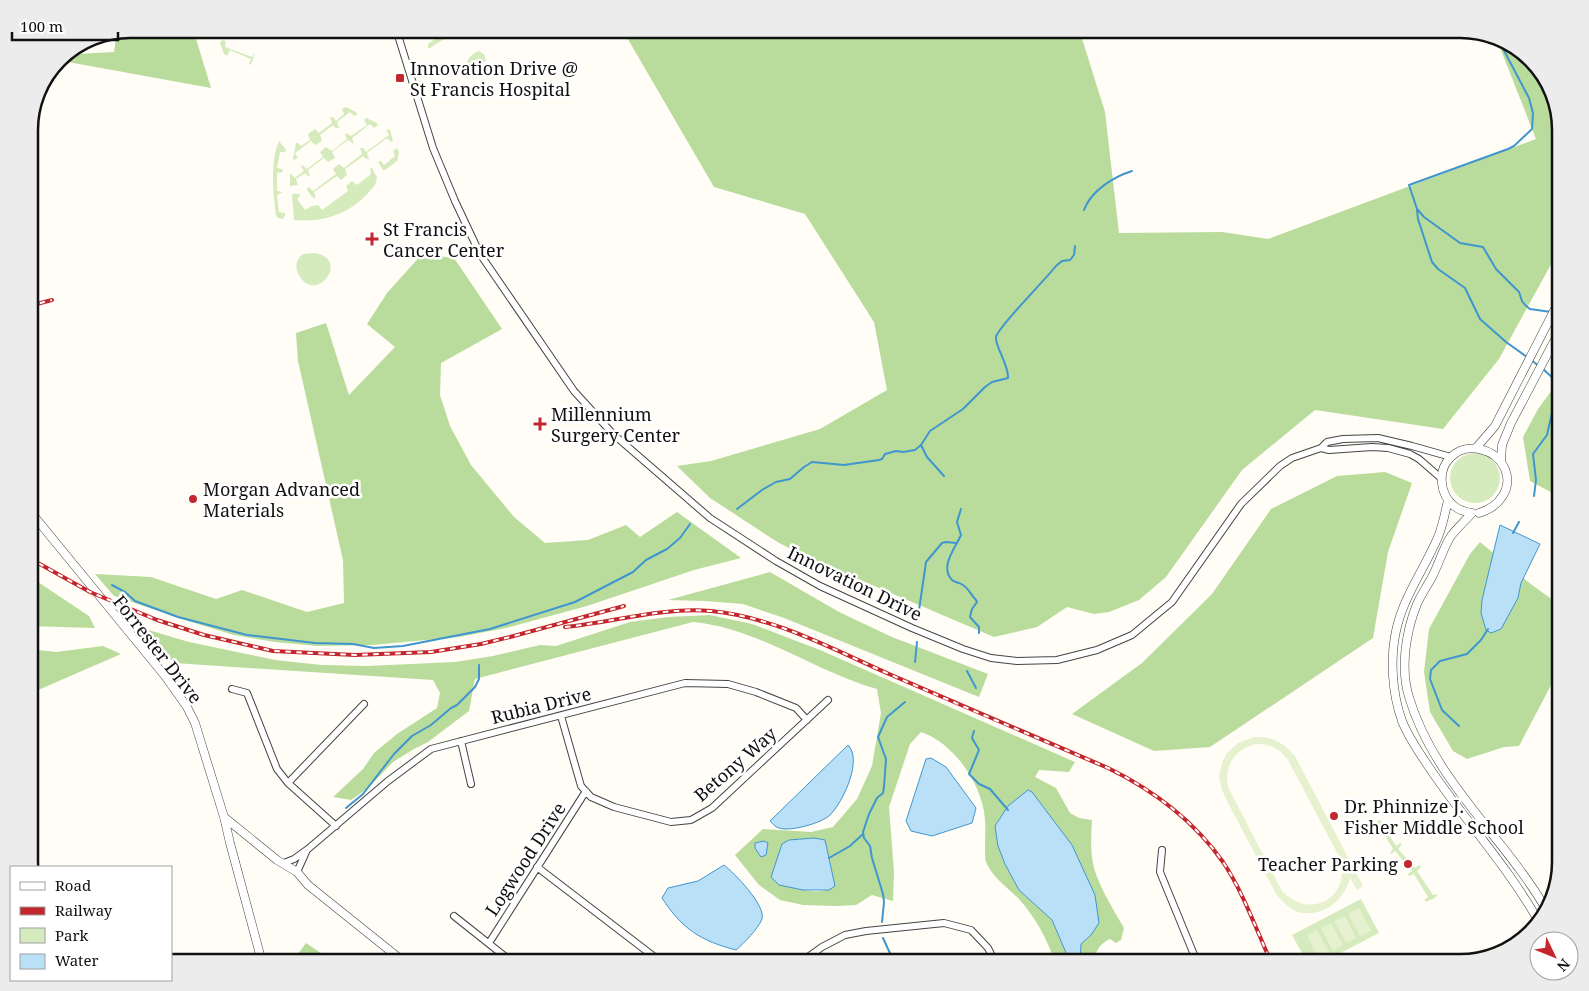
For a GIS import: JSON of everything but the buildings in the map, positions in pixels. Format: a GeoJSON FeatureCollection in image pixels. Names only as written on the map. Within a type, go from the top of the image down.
{"type":"FeatureCollection","features":[{"type":"Feature","properties":{"kind":"street","name":"Innovation Drive"},"geometry":{"type":"LineString","coordinates":[[399,38],[433,148],[480,254],[574,391],[613,434],[710,518],[776,561],[828,590],[963,649],[991,658],[1017,662],[1057,660],[1096,650],[1132,635],[1172,602],[1241,504],[1280,466],[1292,458],[1322,448],[1327,442],[1342,439],[1378,438],[1451,457]]}},
{"type":"Feature","properties":{"kind":"street"},"geometry":{"type":"LineString","coordinates":[[1476,448],[1495,426],[1551,316]]}},
{"type":"Feature","properties":{"kind":"street"},"geometry":{"type":"LineString","coordinates":[[1501,462],[1504,441],[1551,347]]}},
{"type":"Feature","properties":{"kind":"street","name":"Innovation Drive"},"geometry":{"type":"LineString","coordinates":[[1322,448],[1329,450],[1372,447],[1388,448],[1410,454],[1427,465],[1442,479]]}},
{"type":"Feature","properties":{"kind":"street"},"geometry":{"type":"LineString","coordinates":[[1476,513],[1462,511],[1454,507],[1443,490],[1442,479],[1444,468],[1451,457],[1466,449],[1476,448],[1486,450],[1495,455],[1501,462],[1507,477],[1504,493],[1494,507],[1476,513],[1451,536],[1418,603],[1408,634],[1405,668],[1408,696],[1423,735],[1450,778],[1505,849],[1542,902]]}},
{"type":"Feature","properties":{"kind":"street"},"geometry":{"type":"LineString","coordinates":[[1448,500],[1444,521],[1437,538],[1412,587],[1399,618],[1393,655],[1394,683],[1401,719],[1411,740],[1522,894],[1535,915]]}},
{"type":"Feature","properties":{"kind":"street","name":"Forrester Drive"},"geometry":{"type":"LineString","coordinates":[[38,521],[164,676],[183,701],[195,723],[224,818],[260,954]]}},
{"type":"Feature","properties":{"kind":"street","name":"Rubia Drive"},"geometry":{"type":"LineString","coordinates":[[281,862],[294,859],[308,849],[388,781],[431,750],[461,741],[685,683],[728,684],[756,692],[796,708],[807,720]]}},
{"type":"Feature","properties":{"kind":"street"},"geometry":{"type":"LineString","coordinates":[[232,689],[247,693],[277,769],[288,783],[336,826]]}},
{"type":"Feature","properties":{"kind":"street","name":"Betony Way"},"geometry":{"type":"LineString","coordinates":[[586,791],[591,796],[614,807],[671,822],[691,820],[712,808],[828,700]]}},
{"type":"Feature","properties":{"kind":"street"},"geometry":{"type":"LineString","coordinates":[[288,783],[364,704]]}},
{"type":"Feature","properties":{"kind":"street"},"geometry":{"type":"LineString","coordinates":[[562,716],[582,786],[586,791]]}},
{"type":"Feature","properties":{"kind":"street"},"geometry":{"type":"LineString","coordinates":[[461,741],[471,784]]}},
{"type":"Feature","properties":{"kind":"street","name":"Logwood Drive"},"geometry":{"type":"LineString","coordinates":[[489,943],[586,791]]}},
{"type":"Feature","properties":{"kind":"street"},"geometry":{"type":"LineString","coordinates":[[224,818],[297,872],[308,885],[394,954]]}},
{"type":"Feature","properties":{"kind":"street","name":"Rubia Drive"},"geometry":{"type":"LineString","coordinates":[[297,872],[300,861],[308,849]]}},
{"type":"Feature","properties":{"kind":"street"},"geometry":{"type":"LineString","coordinates":[[1162,850],[1160,872],[1194,954]]}},
{"type":"Feature","properties":{"kind":"street"},"geometry":{"type":"LineString","coordinates":[[281,862],[282,867],[298,880],[308,885]]}},
{"type":"Feature","properties":{"kind":"street"},"geometry":{"type":"LineString","coordinates":[[537,867],[651,954]]}},
{"type":"Feature","properties":{"kind":"street"},"geometry":{"type":"LineString","coordinates":[[454,916],[502,954]]}},
{"type":"Feature","properties":{"kind":"street"},"geometry":{"type":"LineString","coordinates":[[812,954],[845,935],[866,930],[944,923],[971,930],[988,948],[991,954]]}},
{"type":"Feature","properties":{"kind":"green space"},"geometry":{"type":"Polygon","coordinates":[[[116,38],[196,38],[211,88],[67,62],[76,54],[114,52],[116,38]]]}},
{"type":"Feature","properties":{"kind":"green space"},"geometry":{"type":"Polygon","coordinates":[[[436,38],[445,38],[430,48],[428,48],[428,44],[436,38]]]}},
{"type":"Feature","properties":{"kind":"green space"},"geometry":{"type":"Polygon","coordinates":[[[627,38],[1082,38],[1105,112],[1119,233],[1222,232],[1268,239],[1536,139],[1500,46],[1516,56],[1533,73],[1545,94],[1550,111],[1551,264],[1499,359],[1443,429],[1315,410],[1242,470],[1166,577],[1139,600],[1109,612],[1094,614],[1067,607],[1037,627],[994,637],[811,559],[779,543],[710,498],[677,466],[711,461],[820,429],[887,390],[874,322],[805,214],[714,187],[627,38]]]}},
{"type":"Feature","properties":{"kind":"green space"},"geometry":{"type":"Polygon","coordinates":[[[224,40],[226,42],[225,47],[252,57],[255,52],[251,65],[249,64],[251,59],[230,50],[227,56],[224,54],[220,43],[224,40]]]}},
{"type":"Feature","properties":{"kind":"green space"},"geometry":{"type":"Polygon","coordinates":[[[478,51],[484,54],[486,61],[482,63],[479,59],[471,63],[472,69],[469,69],[468,60],[478,51]]]}},
{"type":"Feature","properties":{"kind":"green space"},"geometry":{"type":"Polygon","coordinates":[[[346,107],[356,112],[357,115],[354,116],[350,112],[337,122],[339,128],[333,125],[320,135],[322,141],[315,145],[311,141],[295,153],[298,158],[293,160],[296,143],[301,146],[310,140],[308,134],[315,129],[319,133],[332,123],[330,117],[333,117],[336,121],[344,114],[342,109],[346,107]]]}},
{"type":"Feature","properties":{"kind":"green space"},"geometry":{"type":"Polygon","coordinates":[[[366,118],[378,125],[374,128],[370,124],[352,138],[354,144],[348,140],[332,152],[335,158],[328,162],[324,158],[308,170],[310,176],[305,173],[296,179],[298,185],[290,186],[290,173],[295,178],[304,171],[301,167],[302,165],[307,169],[323,157],[320,152],[326,147],[332,151],[347,139],[346,133],[351,136],[367,125],[364,120],[366,118]]]}},
{"type":"Feature","properties":{"kind":"green space"},"geometry":{"type":"Polygon","coordinates":[[[386,129],[390,130],[393,141],[391,142],[387,138],[367,153],[369,159],[363,156],[345,169],[347,175],[341,180],[337,176],[314,192],[316,198],[312,197],[307,188],[309,187],[313,191],[336,174],[333,169],[339,164],[344,168],[362,154],[360,148],[363,148],[366,152],[389,135],[386,129]]]}},
{"type":"Feature","properties":{"kind":"green space"},"geometry":{"type":"Polygon","coordinates":[[[279,141],[286,150],[285,152],[280,152],[277,168],[282,169],[283,172],[277,173],[277,191],[283,192],[277,195],[279,212],[285,213],[283,219],[278,218],[276,215],[273,187],[274,158],[279,141]]]}},
{"type":"Feature","properties":{"kind":"green space"},"geometry":{"type":"Polygon","coordinates":[[[397,148],[399,152],[397,161],[383,170],[378,162],[381,161],[384,165],[395,156],[393,151],[397,148]]]}},
{"type":"Feature","properties":{"kind":"green space"},"geometry":{"type":"Polygon","coordinates":[[[370,168],[372,168],[377,178],[375,185],[349,209],[318,220],[294,220],[292,194],[300,194],[297,199],[305,210],[318,205],[322,210],[348,191],[346,186],[352,181],[357,185],[371,174],[370,168]]]}},
{"type":"Feature","properties":{"kind":"green space"},"geometry":{"type":"Polygon","coordinates":[[[315,253],[326,257],[330,264],[330,272],[326,279],[319,284],[311,285],[304,281],[297,271],[296,264],[303,254],[315,253]]]}},
{"type":"Feature","properties":{"kind":"green space"},"geometry":{"type":"Polygon","coordinates":[[[422,254],[454,258],[502,329],[441,363],[440,395],[450,426],[471,465],[514,517],[545,543],[588,540],[626,525],[640,537],[677,512],[741,558],[694,570],[587,606],[506,628],[459,637],[372,645],[317,646],[275,642],[234,635],[114,596],[95,574],[151,577],[216,599],[242,590],[307,612],[344,603],[343,560],[298,361],[296,333],[326,323],[349,395],[395,347],[367,324],[387,293],[422,254]]]}},
{"type":"Feature","properties":{"kind":"green space"},"geometry":{"type":"Polygon","coordinates":[[[1551,391],[1551,492],[1530,481],[1523,437],[1538,409],[1551,391]]]}},
{"type":"Feature","properties":{"kind":"green space"},"geometry":{"type":"Polygon","coordinates":[[[1470,453],[1480,453],[1493,460],[1500,473],[1500,483],[1493,496],[1480,503],[1470,503],[1461,499],[1454,492],[1450,483],[1450,473],[1454,464],[1461,457],[1470,453]]]}},
{"type":"Feature","properties":{"kind":"green space"},"geometry":{"type":"Polygon","coordinates":[[[1385,472],[1412,483],[1388,552],[1373,638],[1210,747],[1154,751],[1072,714],[1142,663],[1212,594],[1271,509],[1337,476],[1385,472]]]}},
{"type":"Feature","properties":{"kind":"green space"},"geometry":{"type":"Polygon","coordinates":[[[1480,542],[1552,599],[1552,684],[1519,746],[1504,747],[1467,759],[1453,751],[1430,712],[1424,672],[1429,629],[1470,554],[1480,542]]]}},
{"type":"Feature","properties":{"kind":"green space"},"geometry":{"type":"Polygon","coordinates":[[[770,572],[839,612],[892,637],[988,674],[979,697],[784,618],[743,604],[668,600],[770,572]]]}},
{"type":"Feature","properties":{"kind":"green space"},"geometry":{"type":"Polygon","coordinates":[[[38,582],[89,616],[95,628],[38,626],[38,582]]]}},
{"type":"Feature","properties":{"kind":"green space"},"geometry":{"type":"Polygon","coordinates":[[[710,615],[752,624],[820,650],[1075,762],[1069,772],[1039,770],[1035,777],[1056,788],[1070,813],[1079,818],[1092,820],[1091,850],[1094,868],[1111,906],[1124,928],[1121,940],[1116,943],[1110,939],[1103,943],[1096,954],[1080,954],[1081,944],[1091,935],[1072,845],[1051,819],[1008,806],[995,826],[998,846],[1019,890],[1052,920],[1067,954],[1052,954],[1036,921],[1019,899],[996,877],[986,862],[983,807],[973,780],[965,767],[945,745],[921,732],[910,744],[889,807],[894,872],[893,901],[872,895],[856,905],[803,905],[780,900],[759,885],[735,855],[763,829],[811,832],[833,827],[857,799],[872,766],[881,713],[877,689],[831,672],[764,641],[741,633],[693,622],[475,679],[469,711],[428,742],[393,762],[367,789],[351,800],[333,797],[363,769],[374,753],[397,734],[437,708],[440,693],[433,680],[174,663],[145,629],[189,642],[275,660],[322,665],[367,666],[455,662],[493,656],[540,645],[556,646],[630,622],[668,617],[710,615]],[[814,838],[789,840],[782,844],[771,877],[803,890],[820,891],[835,885],[814,838]]]}},
{"type":"Feature","properties":{"kind":"green space"},"geometry":{"type":"Polygon","coordinates":[[[103,646],[121,654],[38,690],[38,650],[56,652],[103,646]]]}},
{"type":"Feature","properties":{"kind":"green space"},"geometry":{"type":"Polygon","coordinates":[[[1254,737],[1272,739],[1282,744],[1295,756],[1363,886],[1357,890],[1350,878],[1343,894],[1338,900],[1324,910],[1316,912],[1295,911],[1278,897],[1222,790],[1219,777],[1222,763],[1227,753],[1238,743],[1254,737]],[[1261,744],[1249,746],[1233,759],[1228,772],[1228,787],[1282,891],[1303,904],[1324,902],[1339,887],[1342,876],[1342,862],[1288,760],[1278,750],[1261,744]]]}},
{"type":"Feature","properties":{"kind":"green space"},"geometry":{"type":"Polygon","coordinates":[[[1380,820],[1396,846],[1400,843],[1402,844],[1398,849],[1415,868],[1419,865],[1421,867],[1417,871],[1433,895],[1438,894],[1435,898],[1425,902],[1425,899],[1428,897],[1414,874],[1409,876],[1408,874],[1412,871],[1395,851],[1390,853],[1393,849],[1378,824],[1377,821],[1380,820]]]}},
{"type":"Feature","properties":{"kind":"green space"},"geometry":{"type":"Polygon","coordinates":[[[1361,899],[1379,933],[1338,954],[1303,954],[1292,935],[1361,899]]]}},
{"type":"Feature","properties":{"kind":"green space"},"geometry":{"type":"Polygon","coordinates":[[[1359,908],[1371,931],[1360,936],[1348,914],[1359,908]]]}},
{"type":"Feature","properties":{"kind":"green space"},"geometry":{"type":"Polygon","coordinates":[[[1345,916],[1356,938],[1346,943],[1334,921],[1345,916]]]}},
{"type":"Feature","properties":{"kind":"green space"},"geometry":{"type":"Polygon","coordinates":[[[1331,923],[1343,945],[1333,951],[1321,928],[1331,923]]]}},
{"type":"Feature","properties":{"kind":"green space"},"geometry":{"type":"Polygon","coordinates":[[[1317,930],[1329,953],[1317,954],[1307,935],[1317,930]]]}},
{"type":"Feature","properties":{"kind":"green space"},"geometry":{"type":"Polygon","coordinates":[[[306,943],[322,954],[298,954],[306,943]]]}},
{"type":"Feature","properties":{"kind":"water"},"geometry":{"type":"Polygon","coordinates":[[[1500,525],[1540,544],[1521,583],[1518,598],[1501,629],[1491,633],[1486,630],[1481,613],[1482,600],[1500,525]]]}},
{"type":"Feature","properties":{"kind":"water"},"geometry":{"type":"Polygon","coordinates":[[[848,745],[852,752],[852,770],[845,791],[830,815],[820,821],[798,828],[784,829],[774,825],[770,821],[848,745]]]}},
{"type":"Feature","properties":{"kind":"water"},"geometry":{"type":"Polygon","coordinates":[[[931,758],[946,767],[976,808],[972,823],[932,836],[911,831],[906,821],[926,759],[931,758]]]}},
{"type":"Feature","properties":{"kind":"water"},"geometry":{"type":"Polygon","coordinates":[[[1028,790],[1032,792],[1072,845],[1095,895],[1099,923],[1091,935],[1081,944],[1080,954],[1067,954],[1052,920],[1019,890],[1005,864],[998,846],[995,826],[1008,806],[1028,790]]]}},
{"type":"Feature","properties":{"kind":"water"},"geometry":{"type":"Polygon","coordinates":[[[814,838],[825,840],[835,886],[829,890],[803,890],[779,885],[771,877],[782,844],[789,840],[814,838]]]}},
{"type":"Feature","properties":{"kind":"water"},"geometry":{"type":"Polygon","coordinates":[[[764,841],[768,843],[766,855],[761,857],[755,848],[755,843],[764,841]]]}},
{"type":"Feature","properties":{"kind":"water"},"geometry":{"type":"Polygon","coordinates":[[[724,865],[748,890],[762,913],[762,919],[757,927],[736,950],[702,938],[693,932],[677,918],[662,898],[668,888],[698,881],[724,865]]]}},
{"type":"Feature","properties":{"kind":"waterway"},"geometry":{"type":"LineString","coordinates":[[1503,48],[1529,98],[1533,113],[1532,129],[1514,146],[1508,149],[1409,185],[1417,209],[1424,217],[1460,243],[1483,247],[1496,269],[1519,292],[1525,305],[1530,309],[1551,312]]}},
{"type":"Feature","properties":{"kind":"waterway"},"geometry":{"type":"LineString","coordinates":[[1084,210],[1097,191],[1117,177],[1132,171]]}},
{"type":"Feature","properties":{"kind":"waterway"},"geometry":{"type":"LineString","coordinates":[[1417,210],[1418,219],[1432,262],[1438,269],[1465,288],[1480,319],[1506,342],[1527,357]]}},
{"type":"Feature","properties":{"kind":"waterway"},"geometry":{"type":"LineString","coordinates":[[737,509],[762,490],[776,482],[790,479],[812,462],[844,465],[879,460],[885,454],[896,451],[915,450],[921,445],[930,431],[963,409],[985,387],[992,382],[1008,378],[996,337],[1005,324],[1056,266],[1062,261],[1070,260],[1074,255],[1075,246]]}},
{"type":"Feature","properties":{"kind":"waterway"},"geometry":{"type":"LineString","coordinates":[[1531,360],[1539,366]]}},
{"type":"Feature","properties":{"kind":"waterway"},"geometry":{"type":"LineString","coordinates":[[1543,369],[1551,377]]}},
{"type":"Feature","properties":{"kind":"waterway"},"geometry":{"type":"LineString","coordinates":[[1534,496],[1536,480],[1533,454],[1547,435],[1551,415]]}},
{"type":"Feature","properties":{"kind":"waterway"},"geometry":{"type":"LineString","coordinates":[[921,445],[927,457],[944,476]]}},
{"type":"Feature","properties":{"kind":"waterway"},"geometry":{"type":"LineString","coordinates":[[961,509],[957,522],[961,535],[950,557],[947,569],[948,575],[952,580],[965,586],[977,602],[972,609],[970,617],[979,627],[979,633]]}},
{"type":"Feature","properties":{"kind":"waterway"},"geometry":{"type":"LineString","coordinates":[[1513,533],[1519,522]]}},
{"type":"Feature","properties":{"kind":"waterway"},"geometry":{"type":"LineString","coordinates":[[112,585],[125,592],[135,601],[178,617],[247,635],[315,643],[353,644],[374,648],[403,646],[490,629],[575,602],[633,572],[646,560],[667,549],[680,538],[690,524]]}},
{"type":"Feature","properties":{"kind":"waterway"},"geometry":{"type":"LineString","coordinates":[[918,617],[926,562],[942,543],[956,543]]}},
{"type":"Feature","properties":{"kind":"waterway"},"geometry":{"type":"LineString","coordinates":[[1459,726],[1442,710],[1430,679],[1431,670],[1440,661],[1467,654],[1481,640],[1488,629]]}},
{"type":"Feature","properties":{"kind":"waterway"},"geometry":{"type":"LineString","coordinates":[[915,662],[917,642]]}},
{"type":"Feature","properties":{"kind":"waterway"},"geometry":{"type":"LineString","coordinates":[[346,808],[363,794],[394,754],[412,736],[431,725],[457,705],[475,687],[479,679],[479,665]]}},
{"type":"Feature","properties":{"kind":"waterway"},"geometry":{"type":"LineString","coordinates":[[967,671],[976,688]]}},
{"type":"Feature","properties":{"kind":"waterway"},"geometry":{"type":"LineString","coordinates":[[882,922],[883,894],[870,846],[864,838],[863,832],[869,814],[877,798],[883,793],[884,787],[886,759],[878,737],[887,717],[905,702]]}},
{"type":"Feature","properties":{"kind":"waterway"},"geometry":{"type":"LineString","coordinates":[[974,731],[972,738],[979,750],[969,774],[979,784],[990,789],[1008,810]]}},
{"type":"Feature","properties":{"kind":"waterway"},"geometry":{"type":"LineString","coordinates":[[829,858],[850,846],[863,834]]}},
{"type":"Feature","properties":{"kind":"waterway"},"geometry":{"type":"LineString","coordinates":[[883,938],[890,954]]}},
{"type":"Feature","properties":{"kind":"railway"},"geometry":{"type":"LineString","coordinates":[[38,304],[52,300]]}},
{"type":"Feature","properties":{"kind":"railway"},"geometry":{"type":"LineString","coordinates":[[38,563],[90,592],[157,620],[204,635],[273,651],[355,655],[431,652],[481,644],[624,606]]}},
{"type":"Feature","properties":{"kind":"railway"},"geometry":{"type":"LineString","coordinates":[[565,627],[674,611],[692,610],[734,614],[802,635],[1108,768],[1141,786],[1172,808],[1212,847],[1237,886],[1268,954]]}},
{"type":"Feature","properties":{"kind":"place","name":"Innovation Drive @ St Francis Hospital"},"geometry":{"type":"Point","coordinates":[400,78]}},
{"type":"Feature","properties":{"kind":"place","name":"St Francis Cancer Center"},"geometry":{"type":"Point","coordinates":[372,239]}},
{"type":"Feature","properties":{"kind":"place","name":"Millennium Surgery Center"},"geometry":{"type":"Point","coordinates":[540,424]}},
{"type":"Feature","properties":{"kind":"place","name":"Morgan Advanced Materials"},"geometry":{"type":"Point","coordinates":[193,499]}},
{"type":"Feature","properties":{"kind":"place","name":"Dr. Phinnize J. Fisher Middle School"},"geometry":{"type":"Point","coordinates":[1334,816]}},
{"type":"Feature","properties":{"kind":"place","name":"Teacher Parking"},"geometry":{"type":"Point","coordinates":[1408,864]}}]}
